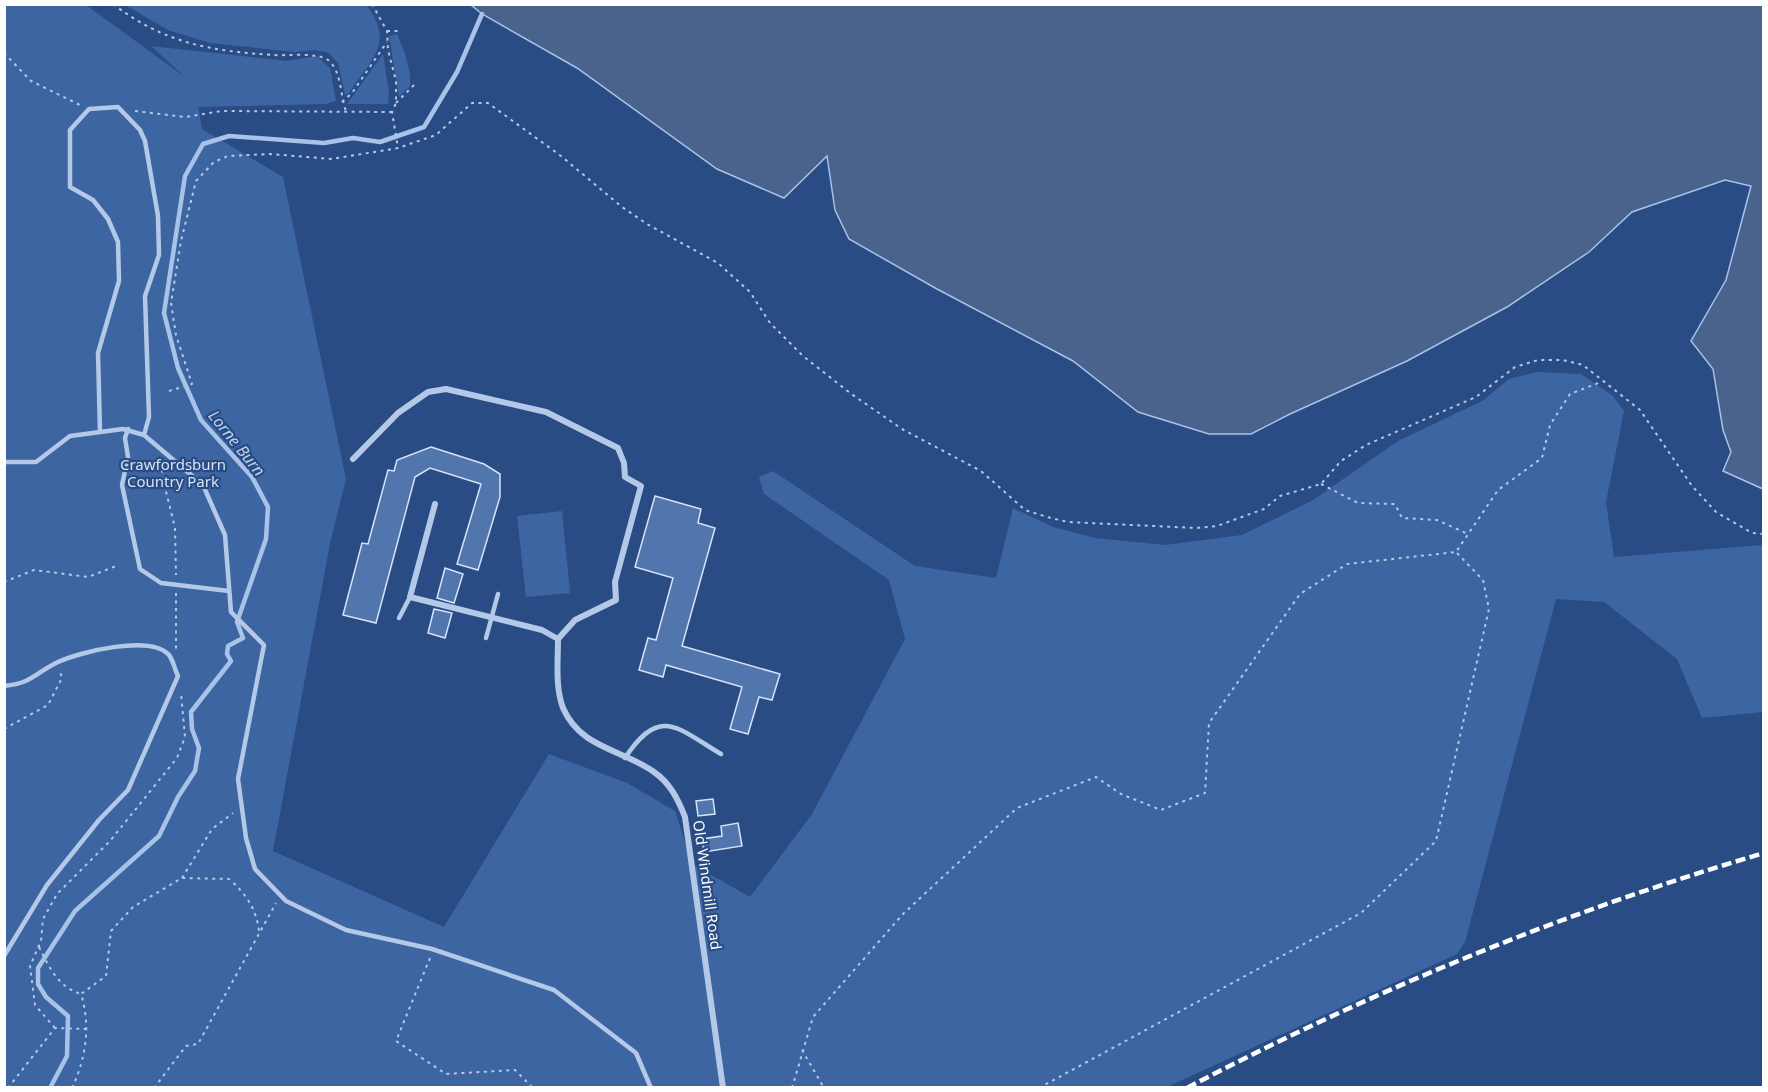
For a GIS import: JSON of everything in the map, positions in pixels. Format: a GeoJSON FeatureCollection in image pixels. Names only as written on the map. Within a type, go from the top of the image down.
{"type":"FeatureCollection","features":[{"type":"Feature","properties":{"kind":"street"},"geometry":{"type":"LineString","coordinates":[[353,459],[398,413],[428,392],[446,389],[546,412],[618,448],[624,463],[625,477],[641,486],[615,582],[616,600],[575,620],[558,639],[542,630],[410,597],[435,504]]}},
{"type":"Feature","properties":{"kind":"street","name":"Old Windmill Road"},"geometry":{"type":"LineString","coordinates":[[558,639],[559,692],[563,708],[580,733],[593,744],[655,772],[677,795],[685,817],[723,1088]]}},
{"type":"Feature","properties":{"kind":"lane"},"geometry":{"type":"LineString","coordinates":[[100,432],[98,353],[115,301],[120,262],[118,242],[108,219],[93,201],[70,187],[70,130],[89,109],[118,106],[140,130],[145,141],[158,216],[159,255],[145,296],[149,417],[144,435]]}},
{"type":"Feature","properties":{"kind":"lane"},"geometry":{"type":"LineString","coordinates":[[128,429],[125,438],[128,457],[122,485],[140,569],[161,583],[229,591]]}},
{"type":"Feature","properties":{"kind":"lane"},"geometry":{"type":"LineString","coordinates":[[4,462],[36,462],[70,436],[128,429],[144,435],[203,485],[225,535],[231,612],[264,645],[238,779],[246,838],[255,869],[286,901],[346,930],[432,949],[554,990],[636,1053],[651,1088]]}},
{"type":"Feature","properties":{"kind":"lane"},"geometry":{"type":"LineString","coordinates":[[486,638],[498,594]]}},
{"type":"Feature","properties":{"kind":"lane"},"geometry":{"type":"LineString","coordinates":[[399,618],[410,597]]}},
{"type":"Feature","properties":{"kind":"lane"},"geometry":{"type":"LineString","coordinates":[[4,686],[25,684],[57,662],[114,647],[152,645],[168,654],[178,676],[128,790],[99,820],[47,885],[4,956]]}},
{"type":"Feature","properties":{"kind":"lane"},"geometry":{"type":"LineString","coordinates":[[625,758],[636,741],[650,728],[673,725],[722,754]]}},
{"type":"Feature","properties":{"kind":"path"},"geometry":{"type":"LineString","coordinates":[[113,4],[140,25],[179,42],[271,55],[317,55],[329,60],[338,76],[342,102],[346,111]]}},
{"type":"Feature","properties":{"kind":"path"},"geometry":{"type":"LineString","coordinates":[[372,4],[387,31],[396,81],[396,103]]}},
{"type":"Feature","properties":{"kind":"path"},"geometry":{"type":"LineString","coordinates":[[387,31],[398,31]]}},
{"type":"Feature","properties":{"kind":"path"},"geometry":{"type":"LineString","coordinates":[[342,102],[352,93],[388,42]]}},
{"type":"Feature","properties":{"kind":"path"},"geometry":{"type":"LineString","coordinates":[[4,53],[32,81],[89,109]]}},
{"type":"Feature","properties":{"kind":"path"},"geometry":{"type":"LineString","coordinates":[[398,148],[392,112],[396,103],[417,82]]}},
{"type":"Feature","properties":{"kind":"path"},"geometry":{"type":"LineString","coordinates":[[169,391],[192,384],[176,335],[171,303],[181,241],[196,181],[214,162],[228,156],[270,154],[332,159],[398,148],[436,135],[472,103],[488,102],[561,156],[622,207],[718,263],[750,292],[770,323],[803,356],[850,393],[902,429],[981,471],[1025,510],[1068,522],[1196,528],[1218,526],[1264,509],[1280,496],[1321,484],[1341,461],[1366,445],[1476,397],[1515,367],[1538,360],[1563,360],[1583,365],[1640,410],[1692,486],[1716,512],[1752,533],[1764,534]]}},
{"type":"Feature","properties":{"kind":"path"},"geometry":{"type":"LineString","coordinates":[[131,110],[185,117],[222,111],[392,112]]}},
{"type":"Feature","properties":{"kind":"path"},"geometry":{"type":"LineString","coordinates":[[1456,552],[1498,490],[1542,458],[1550,426],[1570,394],[1602,382]]}},
{"type":"Feature","properties":{"kind":"path"},"geometry":{"type":"LineString","coordinates":[[167,454],[162,462],[162,475],[175,528],[177,656]]}},
{"type":"Feature","properties":{"kind":"path"},"geometry":{"type":"LineString","coordinates":[[1321,484],[1358,503],[1395,504],[1402,518],[1437,520],[1468,534]]}},
{"type":"Feature","properties":{"kind":"path"},"geometry":{"type":"LineString","coordinates":[[792,1088],[813,1017],[903,914],[1017,808],[1096,777],[1121,794],[1161,810],[1205,793],[1209,723],[1300,594],[1347,564],[1456,552]]}},
{"type":"Feature","properties":{"kind":"path"},"geometry":{"type":"LineString","coordinates":[[1039,1088],[1361,913],[1436,841],[1489,609],[1483,580],[1456,552]]}},
{"type":"Feature","properties":{"kind":"path"},"geometry":{"type":"LineString","coordinates":[[4,582],[34,570],[88,577],[116,566]]}},
{"type":"Feature","properties":{"kind":"path"},"geometry":{"type":"LineString","coordinates":[[4,729],[48,705],[62,678],[57,662]]}},
{"type":"Feature","properties":{"kind":"path"},"geometry":{"type":"LineString","coordinates":[[55,1028],[35,1005],[30,966],[39,946],[43,918],[57,894],[110,841],[177,758],[185,737],[182,684]]}},
{"type":"Feature","properties":{"kind":"path"},"geometry":{"type":"LineString","coordinates":[[81,994],[106,976],[111,931],[133,907],[182,878],[212,829],[242,807]]}},
{"type":"Feature","properties":{"kind":"path"},"geometry":{"type":"LineString","coordinates":[[182,878],[229,879],[243,891],[256,912],[259,931]]}},
{"type":"Feature","properties":{"kind":"path"},"geometry":{"type":"LineString","coordinates":[[154,1088],[186,1046],[198,1044],[259,931],[281,896]]}},
{"type":"Feature","properties":{"kind":"path"},"geometry":{"type":"LineString","coordinates":[[39,946],[50,970],[68,990],[81,994]]}},
{"type":"Feature","properties":{"kind":"path"},"geometry":{"type":"LineString","coordinates":[[432,949],[396,1041],[446,1074],[515,1070],[533,1088]]}},
{"type":"Feature","properties":{"kind":"path"},"geometry":{"type":"LineString","coordinates":[[72,1088],[81,1067],[87,1029],[86,1010],[81,994]]}},
{"type":"Feature","properties":{"kind":"path"},"geometry":{"type":"LineString","coordinates":[[8,1088],[55,1028],[87,1029]]}},
{"type":"Feature","properties":{"kind":"path"},"geometry":{"type":"LineString","coordinates":[[802,1050],[824,1088]]}},
{"type":"Feature","properties":{"kind":"green space","name":"Crawfordsburn Country Park"},"geometry":{"type":"Polygon","coordinates":[[[5,5],[86,5],[185,77],[151,46],[287,61],[317,56],[330,68],[336,101],[326,104],[199,107],[198,104],[202,129],[283,177],[346,479],[330,544],[273,851],[444,927],[549,754],[627,783],[675,811],[692,864],[750,897],[812,814],[905,639],[889,580],[764,494],[759,477],[773,471],[915,566],[996,578],[1013,508],[1053,527],[1095,538],[1165,545],[1242,535],[1313,500],[1398,441],[1482,401],[1509,379],[1537,372],[1581,374],[1613,396],[1624,411],[1606,502],[1614,557],[1763,545],[1763,712],[1702,718],[1677,659],[1604,602],[1556,599],[1465,942],[1457,954],[1167,1087],[5,1088],[5,5]]]}},
{"type":"Feature","properties":{"kind":"green space"},"geometry":{"type":"Polygon","coordinates":[[[125,5],[366,5],[375,18],[380,41],[372,60],[349,93],[345,95],[338,63],[329,53],[315,50],[295,52],[210,43],[168,30],[125,5]]]}},
{"type":"Feature","properties":{"kind":"green space"},"geometry":{"type":"Polygon","coordinates":[[[397,34],[410,74],[410,86],[399,97],[389,36],[397,34]]]}},
{"type":"Feature","properties":{"kind":"green space"},"geometry":{"type":"Polygon","coordinates":[[[383,54],[389,93],[388,104],[347,104],[383,54]]]}},
{"type":"Feature","properties":{"kind":"green space"},"geometry":{"type":"Polygon","coordinates":[[[562,511],[570,593],[526,597],[517,516],[562,511]]]}},
{"type":"Feature","properties":{"kind":"shaded area"},"geometry":{"type":"Polygon","coordinates":[[[471,5],[1763,5],[1763,489],[1723,471],[1731,452],[1723,430],[1713,369],[1691,341],[1726,280],[1751,186],[1725,180],[1632,212],[1589,252],[1507,307],[1407,361],[1251,434],[1209,434],[1138,412],[1073,361],[937,289],[849,239],[835,210],[827,156],[784,198],[717,169],[577,68],[482,14],[471,5]]]}},
{"type":"Feature","properties":{"kind":"building"},"geometry":{"type":"Polygon","coordinates":[[[431,447],[484,464],[500,474],[500,497],[478,570],[457,564],[481,484],[430,468],[415,477],[376,623],[343,615],[362,543],[368,544],[388,470],[394,471],[397,460],[431,447]]]}},
{"type":"Feature","properties":{"kind":"building"},"geometry":{"type":"Polygon","coordinates":[[[655,496],[701,509],[698,523],[715,528],[682,646],[780,674],[772,700],[759,697],[748,734],[730,729],[742,687],[666,665],[663,677],[639,670],[648,638],[656,640],[673,578],[635,567],[655,496]]]}},
{"type":"Feature","properties":{"kind":"building"},"geometry":{"type":"Polygon","coordinates":[[[445,568],[463,574],[454,603],[437,598],[445,568]]]}},
{"type":"Feature","properties":{"kind":"building"},"geometry":{"type":"Polygon","coordinates":[[[434,609],[452,613],[445,638],[428,633],[434,609]]]}},
{"type":"Feature","properties":{"kind":"building"},"geometry":{"type":"Polygon","coordinates":[[[713,799],[715,814],[698,816],[696,801],[713,799]]]}},
{"type":"Feature","properties":{"kind":"building"},"geometry":{"type":"Polygon","coordinates":[[[738,823],[742,846],[704,852],[702,839],[722,836],[721,826],[738,823]]]}},
{"type":"Feature","properties":{"kind":"waterway","name":"Lorne Burn"},"geometry":{"type":"LineString","coordinates":[[50,1088],[67,1056],[68,1016],[46,997],[38,984],[38,968],[75,911],[159,836],[178,797],[195,771],[199,748],[192,729],[191,712],[231,661],[227,654],[228,646],[243,638],[237,622],[266,539],[268,507],[252,477],[201,420],[178,368],[164,313],[185,176],[203,144],[229,136],[324,143],[353,138],[380,142],[424,127],[457,72],[482,14]]}},
{"type":"Feature","properties":{"kind":"railway"},"geometry":{"type":"LineString","coordinates":[[1187,1088],[1256,1052],[1470,956],[1615,901],[1764,853]]}}]}
